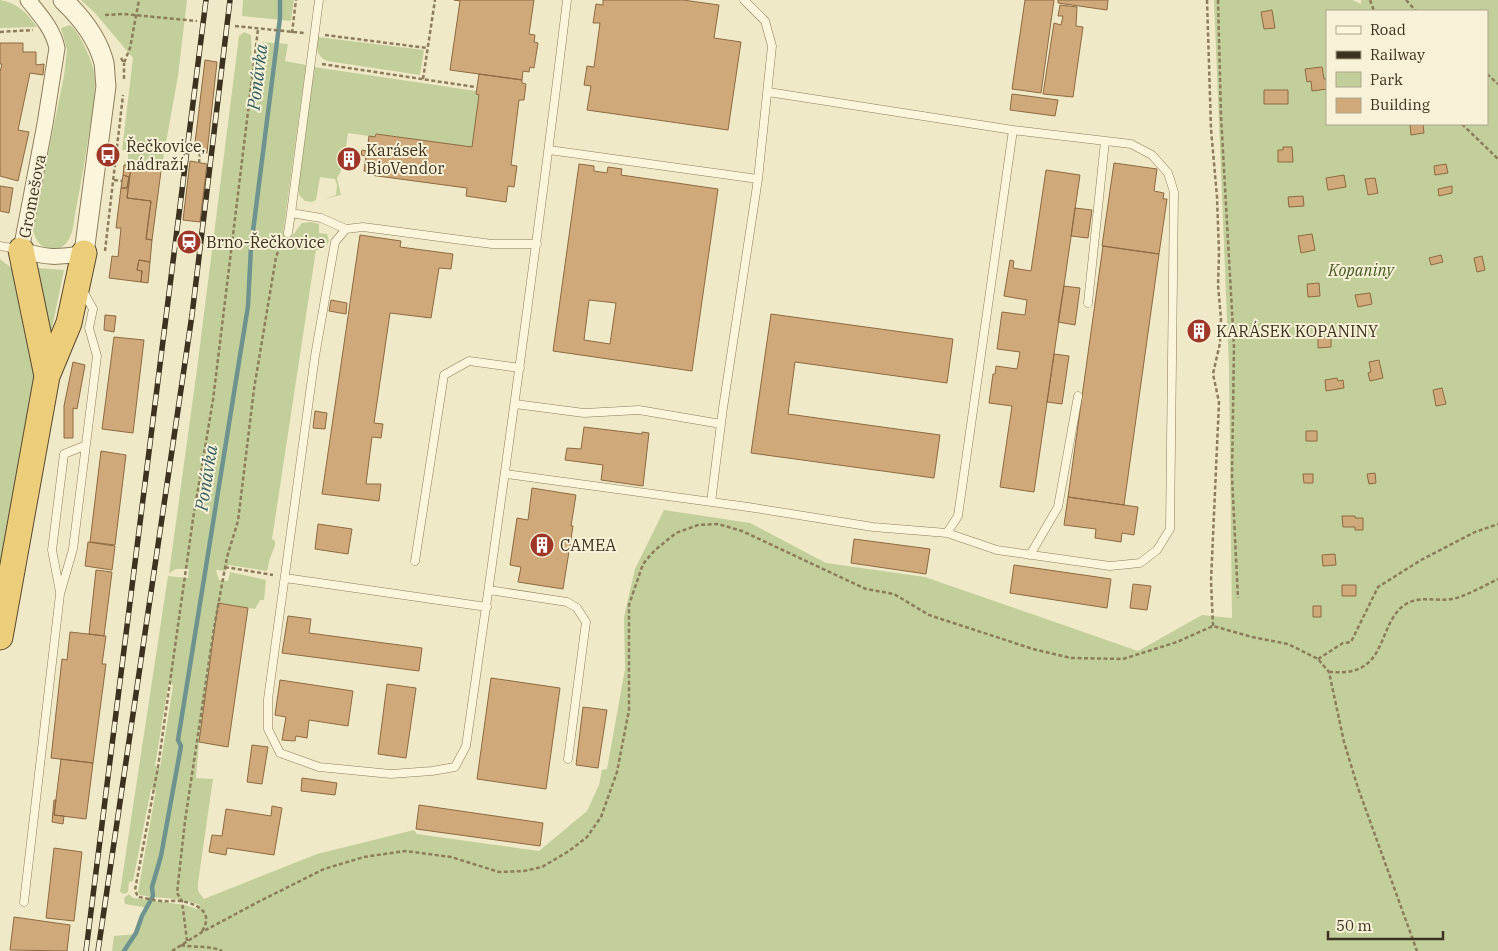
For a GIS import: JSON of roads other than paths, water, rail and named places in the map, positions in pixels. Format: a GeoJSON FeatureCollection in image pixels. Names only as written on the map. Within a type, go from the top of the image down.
{"type":"FeatureCollection","features":[{"type":"Feature","properties":{"kind":"highway"},"geometry":{"type":"LineString","coordinates":[[11,248],[47,376]]}},
{"type":"Feature","properties":{"kind":"highway"},"geometry":{"type":"LineString","coordinates":[[0,637],[47,376],[69,322],[78,282],[94,254]]}},
{"type":"Feature","properties":{"kind":"street","name":"Gromešova"},"geometry":{"type":"LineString","coordinates":[[28,0],[49,27],[55,37],[57,48],[47,116],[11,248],[40,256],[60,258],[94,254]]}},
{"type":"Feature","properties":{"kind":"street"},"geometry":{"type":"LineString","coordinates":[[63,0],[82,19],[104,62],[106,86],[94,254]]}},
{"type":"Feature","properties":{"kind":"lane"},"geometry":{"type":"LineString","coordinates":[[288,233],[319,0]]}},
{"type":"Feature","properties":{"kind":"lane"},"geometry":{"type":"LineString","coordinates":[[346,229],[335,242],[316,346],[268,699],[268,729],[280,753],[319,767],[390,774],[432,771],[455,767],[466,746],[506,474],[567,0]]}},
{"type":"Feature","properties":{"kind":"lane"},"geometry":{"type":"LineString","coordinates":[[711,502],[758,179],[772,46],[764,22],[744,0]]}},
{"type":"Feature","properties":{"kind":"lane"},"geometry":{"type":"LineString","coordinates":[[506,474],[711,502],[874,527],[947,533],[997,550],[1110,566],[1140,563],[1157,550],[1170,529],[1174,192],[1168,172],[1152,154],[1131,144],[1013,130],[768,92]]}},
{"type":"Feature","properties":{"kind":"lane"},"geometry":{"type":"LineString","coordinates":[[947,533],[958,516],[1013,130]]}},
{"type":"Feature","properties":{"kind":"lane"},"geometry":{"type":"LineString","coordinates":[[1088,302],[1105,141]]}},
{"type":"Feature","properties":{"kind":"lane"},"geometry":{"type":"LineString","coordinates":[[549,150],[758,179]]}},
{"type":"Feature","properties":{"kind":"lane"},"geometry":{"type":"LineString","coordinates":[[291,213],[321,218],[346,229],[363,227],[492,244],[537,244]]}},
{"type":"Feature","properties":{"kind":"lane"},"geometry":{"type":"LineString","coordinates":[[24,902],[60,594],[73,549],[84,446],[97,356],[89,328],[93,309],[78,282]]}},
{"type":"Feature","properties":{"kind":"lane"},"geometry":{"type":"LineString","coordinates":[[415,561],[444,375],[469,361],[520,368]]}},
{"type":"Feature","properties":{"kind":"lane"},"geometry":{"type":"LineString","coordinates":[[1030,555],[1058,507],[1078,396]]}},
{"type":"Feature","properties":{"kind":"lane"},"geometry":{"type":"LineString","coordinates":[[515,404],[584,413],[639,410],[721,424]]}},
{"type":"Feature","properties":{"kind":"lane"},"geometry":{"type":"LineString","coordinates":[[60,594],[52,550],[64,454],[84,446]]}},
{"type":"Feature","properties":{"kind":"lane"},"geometry":{"type":"LineString","coordinates":[[285,578],[486,607]]}},
{"type":"Feature","properties":{"kind":"lane"},"geometry":{"type":"LineString","coordinates":[[489,590],[567,602],[577,608],[586,622],[568,759]]}},
{"type":"Feature","properties":{"kind":"waterway","name":"Ponávka"},"geometry":{"type":"LineString","coordinates":[[124,951],[136,933],[142,916],[153,896],[152,887],[161,856],[181,746],[178,740],[248,306],[251,247],[280,18],[280,0]]}},
{"type":"Feature","properties":{"kind":"railway"},"geometry":{"type":"LineString","coordinates":[[86,951],[206,0]]}},
{"type":"Feature","properties":{"kind":"railway"},"geometry":{"type":"LineString","coordinates":[[98,951],[192,315],[230,0]]}},
{"type":"Feature","properties":{"kind":"place","name":"Řečkovice, nádraží"},"geometry":{"type":"Point","coordinates":[108,155]}},
{"type":"Feature","properties":{"kind":"place","name":"Karásek BioVendor"},"geometry":{"type":"Point","coordinates":[349,159]}},
{"type":"Feature","properties":{"kind":"place","name":"Brno-Řečkovice"},"geometry":{"type":"Point","coordinates":[189,242]}},
{"type":"Feature","properties":{"kind":"place","name":"KARÁSEK KOPANINY"},"geometry":{"type":"Point","coordinates":[1199,331]}},
{"type":"Feature","properties":{"kind":"place","name":"CAMEA"},"geometry":{"type":"Point","coordinates":[542,545]}},
{"type":"Feature","properties":{"kind":"park label","name":"Kopaniny"},"geometry":{"type":"Point","coordinates":[1361,270]}}]}
